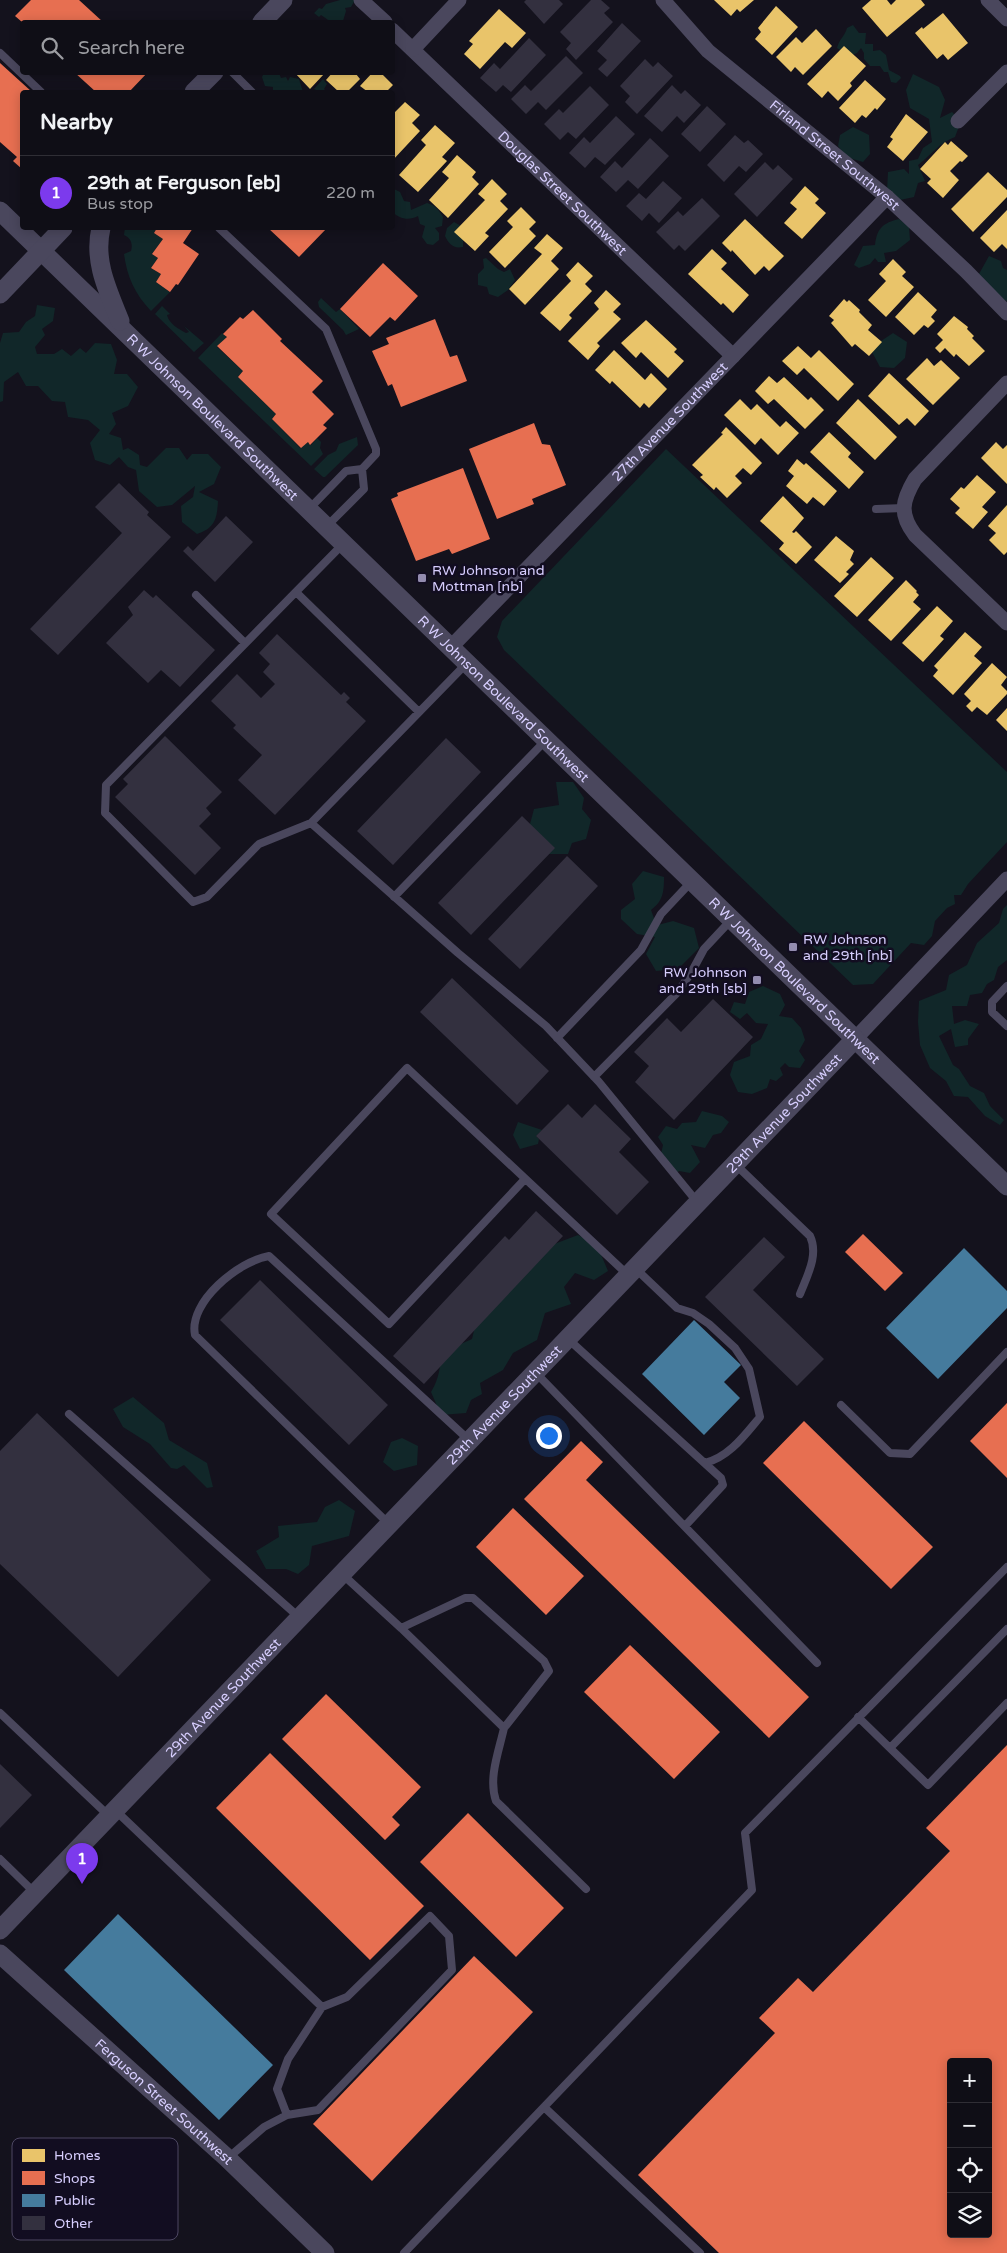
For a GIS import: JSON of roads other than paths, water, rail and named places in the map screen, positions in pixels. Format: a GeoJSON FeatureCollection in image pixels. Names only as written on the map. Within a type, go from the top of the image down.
{"type":"FeatureCollection","features":[{"type":"Feature","properties":{"kind":"street"},"geometry":{"type":"LineString","coordinates":[[264,20],[283,0]]}},
{"type":"Feature","properties":{"kind":"street"},"geometry":{"type":"LineString","coordinates":[[361,0],[383,20]]}},
{"type":"Feature","properties":{"kind":"street"},"geometry":{"type":"LineString","coordinates":[[412,49],[459,0]]}},
{"type":"Feature","properties":{"kind":"street","name":"Firland Street Southwest"},"geometry":{"type":"LineString","coordinates":[[663,0],[708,51],[887,197],[966,271],[1007,313]]}},
{"type":"Feature","properties":{"kind":"street"},"geometry":{"type":"LineString","coordinates":[[988,0],[1007,19]]}},
{"type":"Feature","properties":{"kind":"street","name":"Douglas Street Southwest"},"geometry":{"type":"LineString","coordinates":[[395,33],[733,356]]}},
{"type":"Feature","properties":{"kind":"street"},"geometry":{"type":"LineString","coordinates":[[958,121],[1007,72]]}},
{"type":"Feature","properties":{"kind":"street"},"geometry":{"type":"LineString","coordinates":[[196,90],[211,75]]}},
{"type":"Feature","properties":{"kind":"street","name":"27th Avenue Southwest"},"geometry":{"type":"LineString","coordinates":[[451,647],[887,197]]}},
{"type":"Feature","properties":{"kind":"street","name":"R W Johnson Boulevard Southwest"},"geometry":{"type":"LineString","coordinates":[[0,211],[20,230]]}},
{"type":"Feature","properties":{"kind":"street","name":"R W Johnson Boulevard Southwest"},"geometry":{"type":"LineString","coordinates":[[20,230],[1007,1186]]}},
{"type":"Feature","properties":{"kind":"street"},"geometry":{"type":"LineString","coordinates":[[0,294],[61,230]]}},
{"type":"Feature","properties":{"kind":"street"},"geometry":{"type":"LineString","coordinates":[[101,230],[99,259],[104,279],[124,329]]}},
{"type":"Feature","properties":{"kind":"street"},"geometry":{"type":"LineString","coordinates":[[1007,383],[915,479],[905,498],[904,508],[905,517],[915,535],[1007,623]]}},
{"type":"Feature","properties":{"kind":"street","name":"29th Avenue Southwest"},"geometry":{"type":"LineString","coordinates":[[0,1930],[1007,879]]}},
{"type":"Feature","properties":{"kind":"street","name":"Ferguson Street Southwest"},"geometry":{"type":"LineString","coordinates":[[0,1954],[227,2158],[325,2253]]}},
{"type":"Feature","properties":{"kind":"lane"},"geometry":{"type":"LineString","coordinates":[[0,53],[20,72]]}},
{"type":"Feature","properties":{"kind":"lane"},"geometry":{"type":"LineString","coordinates":[[23,75],[39,90]]}},
{"type":"Feature","properties":{"kind":"lane"},"geometry":{"type":"LineString","coordinates":[[235,75],[250,90]]}},
{"type":"Feature","properties":{"kind":"lane"},"geometry":{"type":"LineString","coordinates":[[221,230],[326,329],[376,449],[376,454],[362,469],[346,471],[309,509]]}},
{"type":"Feature","properties":{"kind":"lane"},"geometry":{"type":"LineString","coordinates":[[327,526],[364,489],[362,469]]}},
{"type":"Feature","properties":{"kind":"lane"},"geometry":{"type":"LineString","coordinates":[[876,509],[904,508]]}},
{"type":"Feature","properties":{"kind":"lane"},"geometry":{"type":"LineString","coordinates":[[344,543],[106,785],[104,813],[192,902],[207,897],[259,844],[311,823],[467,662]]}},
{"type":"Feature","properties":{"kind":"lane"},"geometry":{"type":"LineString","coordinates":[[296,592],[419,712]]}},
{"type":"Feature","properties":{"kind":"lane"},"geometry":{"type":"LineString","coordinates":[[196,595],[246,643]]}},
{"type":"Feature","properties":{"kind":"lane"},"geometry":{"type":"LineString","coordinates":[[394,897],[546,739]]}},
{"type":"Feature","properties":{"kind":"lane"},"geometry":{"type":"LineString","coordinates":[[311,823],[557,1038],[594,1077],[698,1203]]}},
{"type":"Feature","properties":{"kind":"lane"},"geometry":{"type":"LineString","coordinates":[[557,1038],[641,950],[661,914],[692,881]]}},
{"type":"Feature","properties":{"kind":"lane"},"geometry":{"type":"LineString","coordinates":[[594,1077],[677,993],[704,950],[732,919]]}},
{"type":"Feature","properties":{"kind":"lane"},"geometry":{"type":"LineString","coordinates":[[1007,986],[992,1002],[992,1012],[1007,1026]]}},
{"type":"Feature","properties":{"kind":"lane"},"geometry":{"type":"LineString","coordinates":[[525,1179],[389,1324],[271,1214],[407,1068],[525,1179],[631,1271],[677,1308],[693,1314],[709,1324],[735,1348],[749,1369],[760,1417],[719,1460],[705,1463]]}},
{"type":"Feature","properties":{"kind":"lane"},"geometry":{"type":"LineString","coordinates":[[735,1164],[810,1236],[813,1243],[812,1263],[800,1294]]}},
{"type":"Feature","properties":{"kind":"lane"},"geometry":{"type":"LineString","coordinates":[[390,1525],[195,1335],[193,1326],[199,1309],[226,1277],[258,1258],[269,1256],[470,1441]]}},
{"type":"Feature","properties":{"kind":"lane"},"geometry":{"type":"LineString","coordinates":[[568,1339],[721,1478],[723,1485],[685,1526]]}},
{"type":"Feature","properties":{"kind":"lane"},"geometry":{"type":"LineString","coordinates":[[841,1405],[890,1453],[910,1454],[1007,1352]]}},
{"type":"Feature","properties":{"kind":"lane"},"geometry":{"type":"LineString","coordinates":[[535,1372],[817,1663]]}},
{"type":"Feature","properties":{"kind":"lane"},"geometry":{"type":"LineString","coordinates":[[69,1414],[300,1618]]}},
{"type":"Feature","properties":{"kind":"lane"},"geometry":{"type":"LineString","coordinates":[[404,2253],[752,1890],[744,1833],[1007,1567]]}},
{"type":"Feature","properties":{"kind":"lane"},"geometry":{"type":"LineString","coordinates":[[342,1574],[401,1628],[504,1728]]}},
{"type":"Feature","properties":{"kind":"lane"},"geometry":{"type":"LineString","coordinates":[[401,1628],[465,1598],[473,1598],[544,1661],[549,1671],[504,1728],[492,1781],[492,1791],[496,1802],[586,1889]]}},
{"type":"Feature","properties":{"kind":"lane"},"geometry":{"type":"LineString","coordinates":[[890,1748],[1007,1629]]}},
{"type":"Feature","properties":{"kind":"lane"},"geometry":{"type":"LineString","coordinates":[[858,1717],[928,1785],[1007,1703]]}},
{"type":"Feature","properties":{"kind":"lane"},"geometry":{"type":"LineString","coordinates":[[0,1712],[322,2007]]}},
{"type":"Feature","properties":{"kind":"lane"},"geometry":{"type":"LineString","coordinates":[[0,1860],[35,1894]]}},
{"type":"Feature","properties":{"kind":"lane"},"geometry":{"type":"LineString","coordinates":[[227,2158],[264,2127],[287,2115],[318,2110],[452,1970],[449,1936],[430,1916],[347,1997],[322,2007],[288,2059],[278,2089],[287,2115]]}},
{"type":"Feature","properties":{"kind":"lane"},"geometry":{"type":"LineString","coordinates":[[544,2107],[700,2253]]}},
{"type":"Feature","properties":{"kind":"place","name":"RW Johnson and Mottman [nb]"},"geometry":{"type":"Point","coordinates":[422,578]}},
{"type":"Feature","properties":{"kind":"place","name":"RW Johnson and 29th [nb]"},"geometry":{"type":"Point","coordinates":[793,947]}},
{"type":"Feature","properties":{"kind":"place","name":"RW Johnson and 29th [sb]"},"geometry":{"type":"Point","coordinates":[757,980]}},
{"type":"Feature","properties":{"kind":"place","name":"29th at Ferguson [eb]"},"geometry":{"type":"Point","coordinates":[82,1884]}}]}
